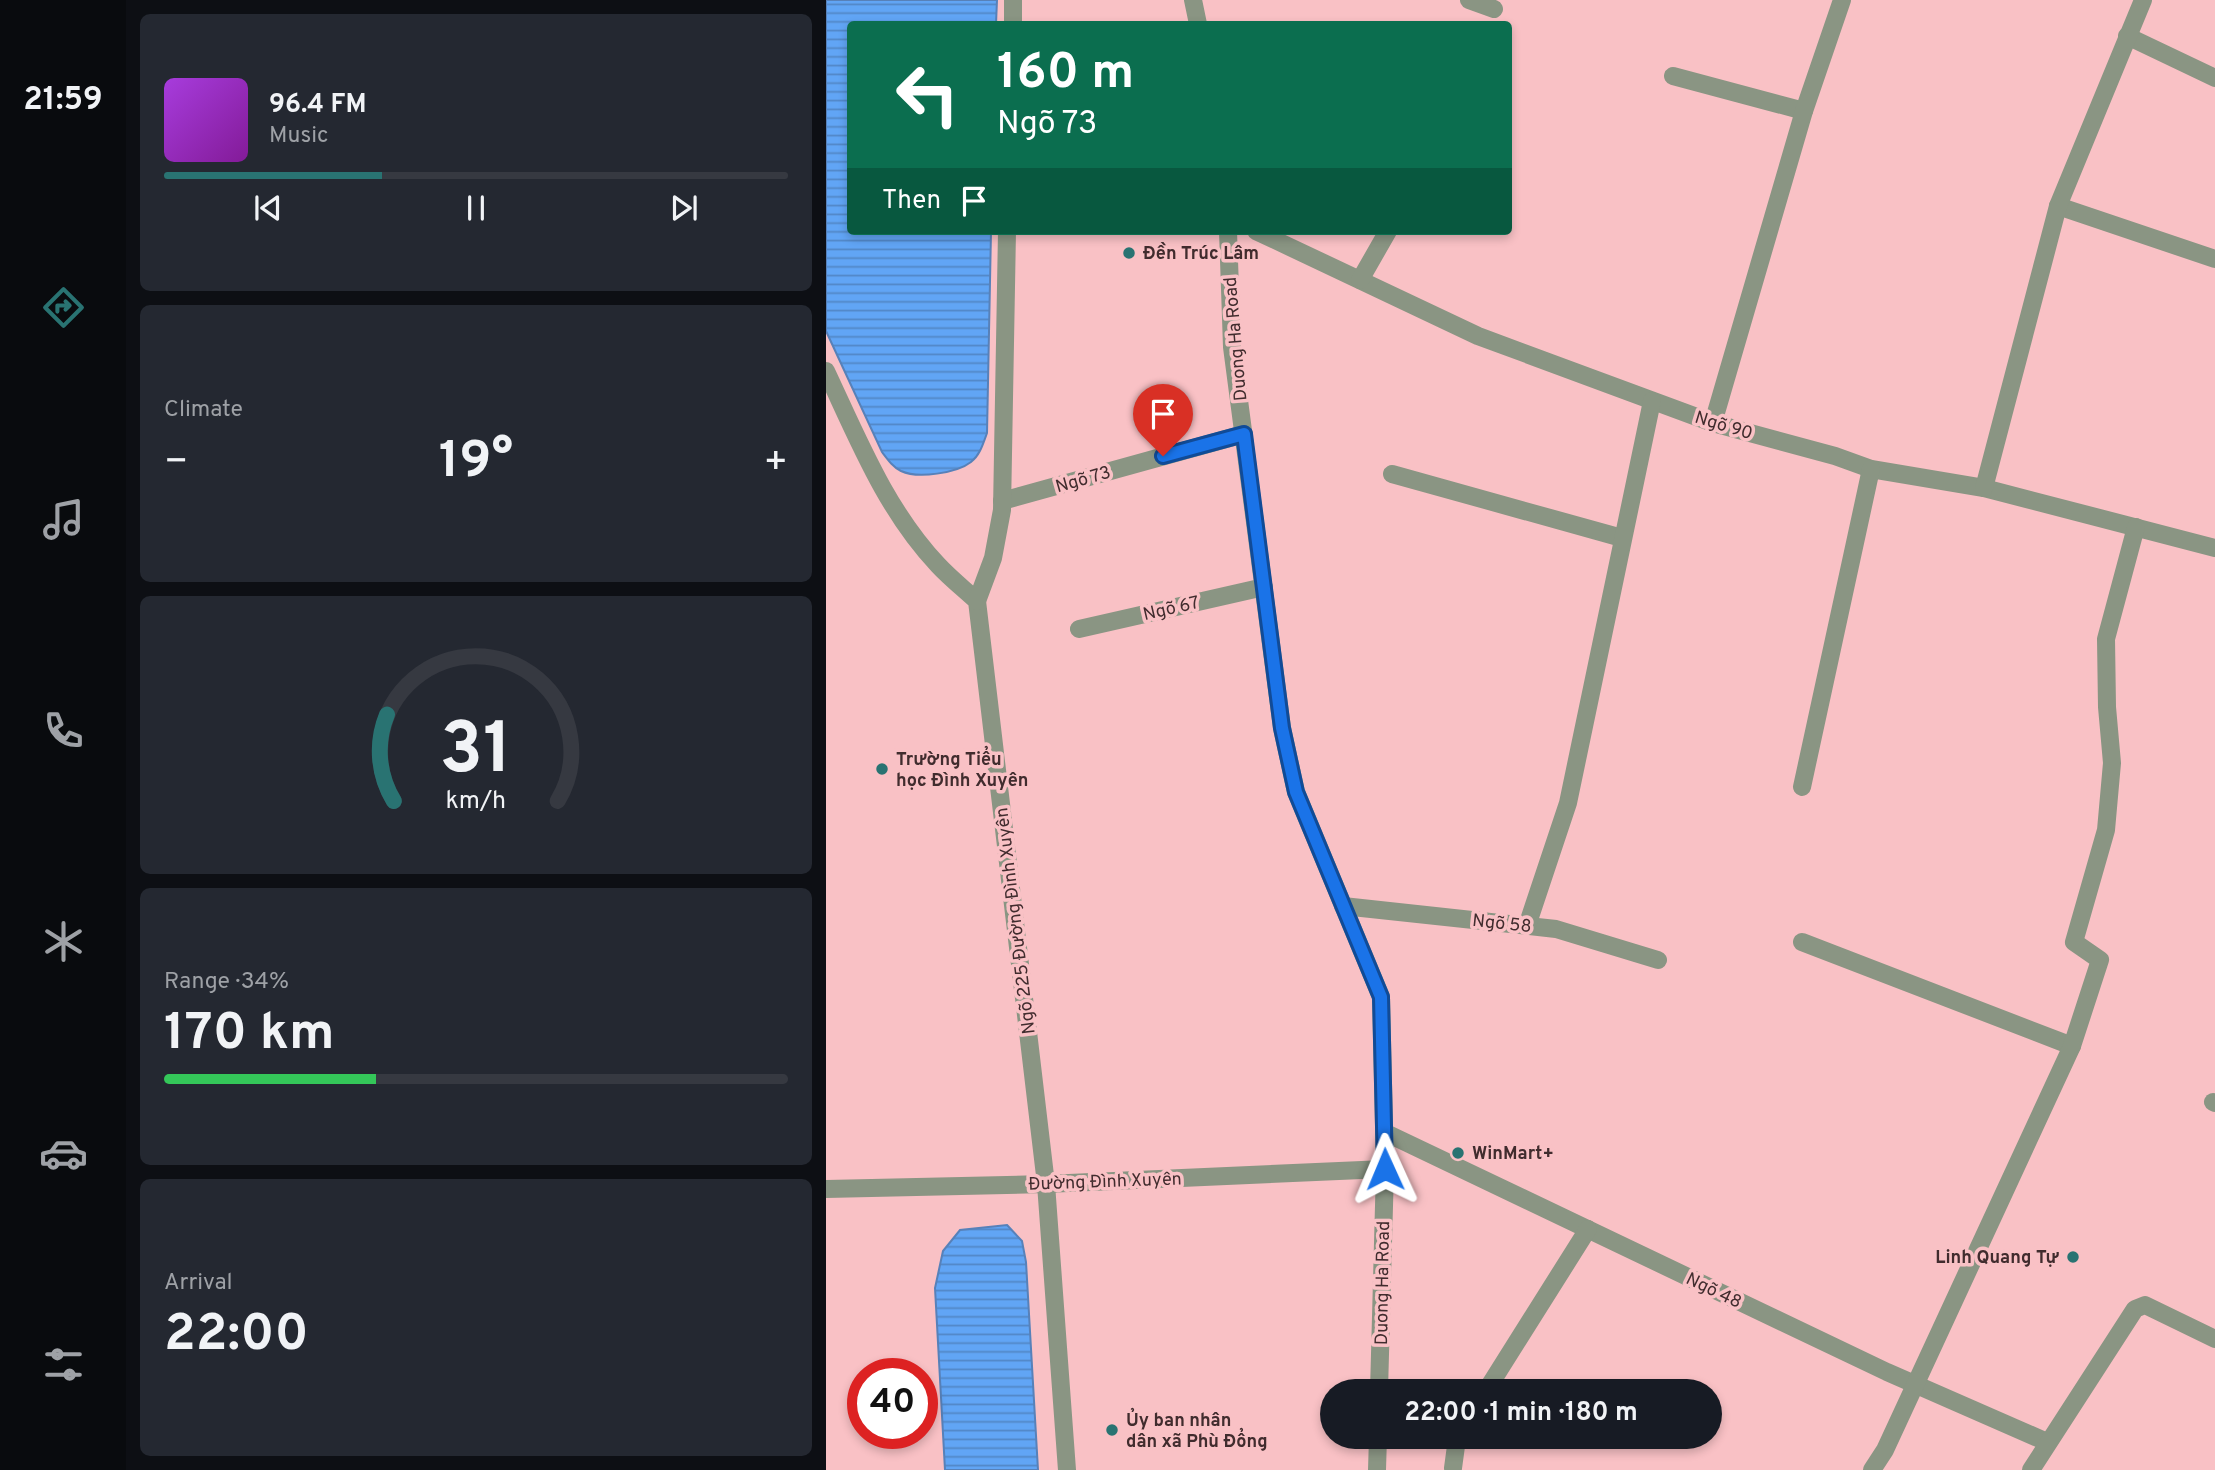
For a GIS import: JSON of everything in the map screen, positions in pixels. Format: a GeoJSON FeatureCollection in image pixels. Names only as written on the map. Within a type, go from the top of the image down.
{"type":"FeatureCollection","features":[{"type":"Feature","properties":{"kind":"street"},"geometry":{"type":"LineString","coordinates":[[1013,0],[1013,21]]}},
{"type":"Feature","properties":{"kind":"street"},"geometry":{"type":"LineString","coordinates":[[1194,0],[1194,21]]}},
{"type":"Feature","properties":{"kind":"street"},"geometry":{"type":"LineString","coordinates":[[1469,0],[1494,9]]}},
{"type":"Feature","properties":{"kind":"street"},"geometry":{"type":"LineString","coordinates":[[1713,423],[1804,111],[1842,0]]}},
{"type":"Feature","properties":{"kind":"street"},"geometry":{"type":"LineString","coordinates":[[1984,488],[2058,206],[2143,0]]}},
{"type":"Feature","properties":{"kind":"street"},"geometry":{"type":"LineString","coordinates":[[2127,36],[2215,78]]}},
{"type":"Feature","properties":{"kind":"street"},"geometry":{"type":"LineString","coordinates":[[1673,76],[1804,111]]}},
{"type":"Feature","properties":{"kind":"street"},"geometry":{"type":"LineString","coordinates":[[2058,206],[2215,259]]}},
{"type":"Feature","properties":{"kind":"street"},"geometry":{"type":"LineString","coordinates":[[826,371],[881,488],[904,524],[938,565],[977,601],[993,558],[1002,501],[1007,235]]}},
{"type":"Feature","properties":{"kind":"street","name":"Duong Ha Road"},"geometry":{"type":"LineString","coordinates":[[1228,235],[1233,347],[1282,728],[1296,792],[1381,997],[1385,1169],[1379,1379]]}},
{"type":"Feature","properties":{"kind":"street","name":"Ngõ 90"},"geometry":{"type":"LineString","coordinates":[[1264,235],[1478,336],[1713,423],[1835,456],[1871,469],[1984,488],[2215,548]]}},
{"type":"Feature","properties":{"kind":"street"},"geometry":{"type":"LineString","coordinates":[[1360,280],[1386,235]]}},
{"type":"Feature","properties":{"kind":"street"},"geometry":{"type":"LineString","coordinates":[[1527,926],[1568,803],[1652,401]]}},
{"type":"Feature","properties":{"kind":"street","name":"Ngõ 73"},"geometry":{"type":"LineString","coordinates":[[1002,501],[1244,434]]}},
{"type":"Feature","properties":{"kind":"street"},"geometry":{"type":"LineString","coordinates":[[1802,787],[1871,469]]}},
{"type":"Feature","properties":{"kind":"street"},"geometry":{"type":"LineString","coordinates":[[1392,474],[1622,538]]}},
{"type":"Feature","properties":{"kind":"street"},"geometry":{"type":"LineString","coordinates":[[1872,1470],[1885,1450],[2072,1046],[2099,960],[2074,942],[2106,830],[2112,764],[2107,707],[2106,639],[2136,527]]}},
{"type":"Feature","properties":{"kind":"street","name":"Ngõ 67"},"geometry":{"type":"LineString","coordinates":[[1079,629],[1264,587]]}},
{"type":"Feature","properties":{"kind":"street","name":"Ngõ 225 Đường Đình Xuyên"},"geometry":{"type":"LineString","coordinates":[[977,601],[1046,1184],[1068,1470]]}},
{"type":"Feature","properties":{"kind":"street","name":"Ngõ 58"},"geometry":{"type":"LineString","coordinates":[[1343,906],[1556,929],[1658,960]]}},
{"type":"Feature","properties":{"kind":"street"},"geometry":{"type":"LineString","coordinates":[[1802,942],[2072,1046]]}},
{"type":"Feature","properties":{"kind":"street","name":"Ngõ 48"},"geometry":{"type":"LineString","coordinates":[[1384,1132],[1887,1372],[2047,1442]]}},
{"type":"Feature","properties":{"kind":"street","name":"Đường Đình Xuyên"},"geometry":{"type":"LineString","coordinates":[[826,1189],[1046,1184],[1385,1169]]}},
{"type":"Feature","properties":{"kind":"street"},"geometry":{"type":"LineString","coordinates":[[1494,1379],[1588,1229]]}},
{"type":"Feature","properties":{"kind":"street"},"geometry":{"type":"LineString","coordinates":[[2031,1470],[2135,1309],[2145,1305],[2215,1339]]}},
{"type":"Feature","properties":{"kind":"street"},"geometry":{"type":"LineString","coordinates":[[1377,1470],[1378,1449]]}},
{"type":"Feature","properties":{"kind":"street"},"geometry":{"type":"LineString","coordinates":[[1453,1468],[1456,1449]]}},
{"type":"Feature","properties":{"kind":"water"},"geometry":{"type":"Polygon","coordinates":[[[826,0],[997,0],[996,21],[847,21],[847,235],[991,235],[987,433],[974,459],[965,466],[927,475],[898,469],[882,452],[826,331],[826,0]]]}},
{"type":"Feature","properties":{"kind":"water"},"geometry":{"type":"Polygon","coordinates":[[[1007,1225],[1022,1241],[1026,1262],[1038,1470],[945,1470],[935,1288],[943,1251],[960,1230],[1007,1225]]]}},
{"type":"Feature","properties":{"kind":"place","name":"Đền Trúc Lâm"},"geometry":{"type":"Point","coordinates":[1129,253]}},
{"type":"Feature","properties":{"kind":"place","name":"Trường Tiểu học Đình Xuyên"},"geometry":{"type":"Point","coordinates":[882,769]}},
{"type":"Feature","properties":{"kind":"place","name":"WinMart+"},"geometry":{"type":"Point","coordinates":[1458,1153]}},
{"type":"Feature","properties":{"kind":"place","name":"Linh Quang Tự"},"geometry":{"type":"Point","coordinates":[2073,1257]}},
{"type":"Feature","properties":{"kind":"place","name":"Ủy ban nhân dân xã Phù Đổng"},"geometry":{"type":"Point","coordinates":[1112,1430]}},
{"type":"Feature","properties":{"kind":"route"},"geometry":{"type":"LineString","coordinates":[[1163,456],[1244,434],[1282,728],[1296,792],[1381,997],[1385,1169]]}}]}
